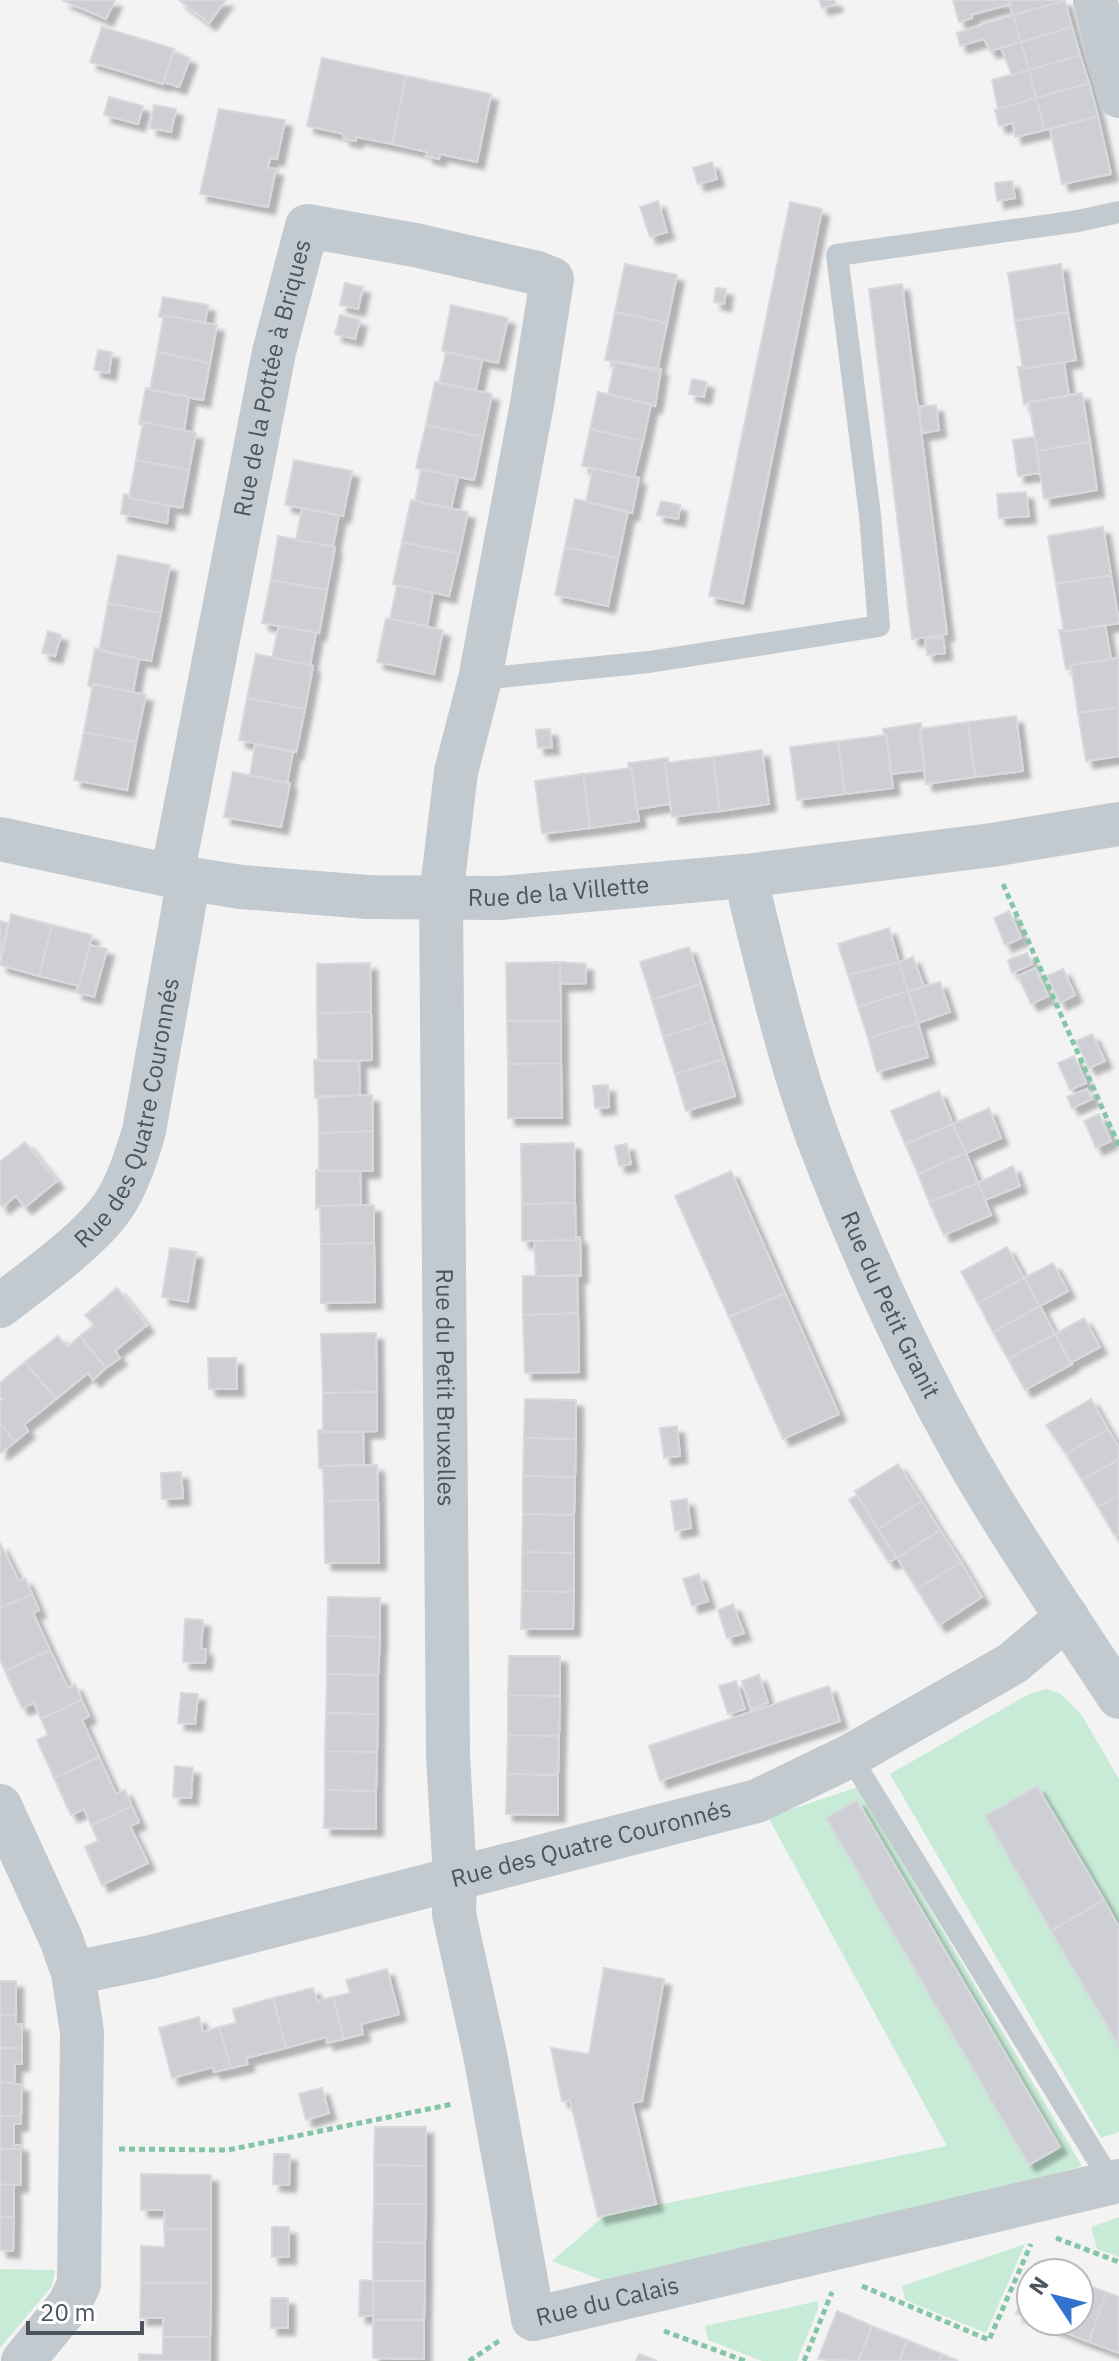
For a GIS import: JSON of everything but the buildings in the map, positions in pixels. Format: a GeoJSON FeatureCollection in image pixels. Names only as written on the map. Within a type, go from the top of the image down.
{"type":"FeatureCollection","features":[{"type":"Feature","properties":{"kind":"street"},"geometry":{"type":"LineString","coordinates":[[1095,0],[1119,96]]}},
{"type":"Feature","properties":{"kind":"street","name":"Rue de la Pottée à Briques"},"geometry":{"type":"LineString","coordinates":[[181,877],[274,352],[307,226],[415,245],[552,279],[546,326],[480,679],[456,772],[441,897]]}},
{"type":"Feature","properties":{"kind":"street","name":"Rue de la Villette"},"geometry":{"type":"LineString","coordinates":[[0,839],[241,887],[368,897],[500,898],[745,876],[992,845],[1119,824]]}},
{"type":"Feature","properties":{"kind":"street","name":"Rue du Petit Granit"},"geometry":{"type":"LineString","coordinates":[[745,876],[777,1007],[818,1136],[863,1248],[963,1452],[1119,1697]]}},
{"type":"Feature","properties":{"kind":"street","name":"Rue des Quatre Couronnés"},"geometry":{"type":"LineString","coordinates":[[0,1306],[78,1243],[112,1207],[131,1170],[144,1131],[181,877]]}},
{"type":"Feature","properties":{"kind":"street","name":"Rue du Petit Bruxelles"},"geometry":{"type":"LineString","coordinates":[[441,897],[448,1756],[455,1878]]}},
{"type":"Feature","properties":{"kind":"street","name":"Rue des Quatre Couronnés"},"geometry":{"type":"LineString","coordinates":[[73,1973],[151,1957],[757,1801],[850,1756],[1013,1663],[1067,1617]]}},
{"type":"Feature","properties":{"kind":"street"},"geometry":{"type":"LineString","coordinates":[[0,1806],[61,1939],[73,1973],[82,2032],[79,2284],[69,2305],[23,2361]]}},
{"type":"Feature","properties":{"kind":"street","name":"Rue du Calais"},"geometry":{"type":"LineString","coordinates":[[455,1878],[454,1914],[493,2095],[533,2319],[1116,2182]]}},
{"type":"Feature","properties":{"kind":"lane"},"geometry":{"type":"LineString","coordinates":[[480,679],[649,662],[879,626],[870,515],[837,255],[1078,221],[1119,212]]}},
{"type":"Feature","properties":{"kind":"lane"},"geometry":{"type":"LineString","coordinates":[[850,1756],[1116,2182]]}},
{"type":"Feature","properties":{"kind":"path"},"geometry":{"type":"LineString","coordinates":[[992,845],[998,871],[1119,1146]]}},
{"type":"Feature","properties":{"kind":"path"},"geometry":{"type":"LineString","coordinates":[[81,2149],[228,2150],[493,2095]]}},
{"type":"Feature","properties":{"kind":"path"},"geometry":{"type":"LineString","coordinates":[[862,2286],[989,2340],[1037,2231]]}},
{"type":"Feature","properties":{"kind":"path"},"geometry":{"type":"LineString","coordinates":[[1050,2236],[1119,2262]]}},
{"type":"Feature","properties":{"kind":"path"},"geometry":{"type":"LineString","coordinates":[[804,2361],[832,2292]]}},
{"type":"Feature","properties":{"kind":"path"},"geometry":{"type":"LineString","coordinates":[[655,2328],[745,2361]]}},
{"type":"Feature","properties":{"kind":"green space"},"geometry":{"type":"Polygon","coordinates":[[[1046,1689],[1061,1694],[1081,1714],[1119,1779],[1119,2132],[1101,2138],[890,1774],[1029,1694],[1046,1689]]]}},
{"type":"Feature","properties":{"kind":"green space"},"geometry":{"type":"Polygon","coordinates":[[[858,1787],[1082,2166],[638,2294],[552,2261],[604,2216],[947,2146],[768,1817],[858,1787]]]}},
{"type":"Feature","properties":{"kind":"green space"},"geometry":{"type":"Polygon","coordinates":[[[1119,2217],[1119,2257],[1097,2249],[1091,2227],[1119,2217]]]}},
{"type":"Feature","properties":{"kind":"green space"},"geometry":{"type":"Polygon","coordinates":[[[1025,2244],[1019,2257],[1015,2257],[1015,2267],[986,2333],[905,2300],[902,2286],[1025,2244]]]}},
{"type":"Feature","properties":{"kind":"green space"},"geometry":{"type":"Polygon","coordinates":[[[0,2269],[55,2270],[52,2286],[0,2348],[0,2269]]]}},
{"type":"Feature","properties":{"kind":"green space"},"geometry":{"type":"Polygon","coordinates":[[[818,2301],[818,2309],[797,2361],[762,2361],[708,2340],[705,2326],[818,2301]]]}}]}
